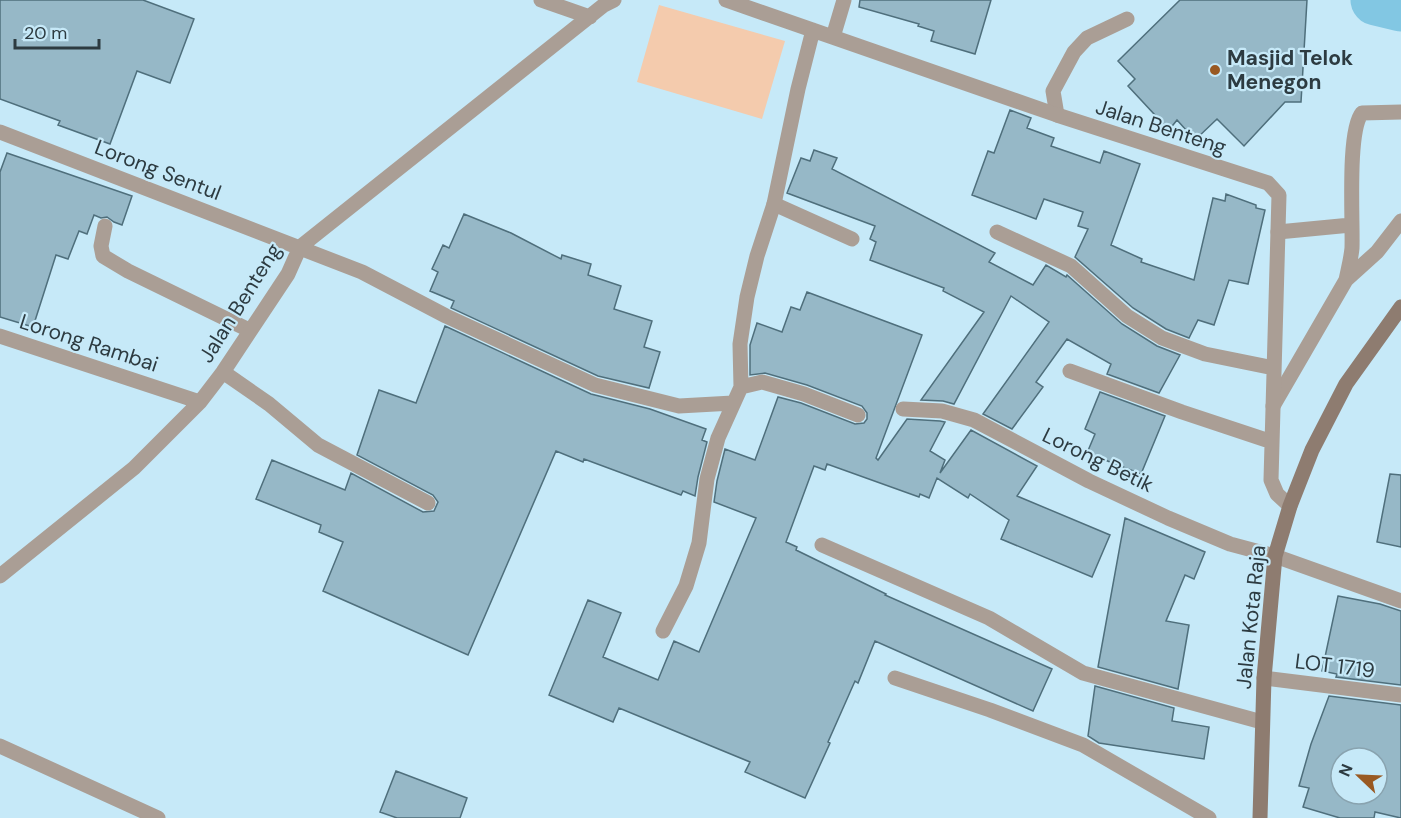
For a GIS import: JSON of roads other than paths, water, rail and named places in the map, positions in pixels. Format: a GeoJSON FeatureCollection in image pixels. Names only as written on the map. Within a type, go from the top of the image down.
{"type":"FeatureCollection","features":[{"type":"Feature","properties":{"kind":"main road","name":"Jalan Kota Raja"},"geometry":{"type":"LineString","coordinates":[[1260,818],[1264,678],[1275,556],[1290,506],[1312,450],[1346,384],[1401,307]]}},
{"type":"Feature","properties":{"kind":"street"},"geometry":{"type":"LineString","coordinates":[[541,0],[590,17]]}},
{"type":"Feature","properties":{"kind":"street","name":"Jalan Benteng"},"geometry":{"type":"LineString","coordinates":[[0,576],[134,468],[200,402],[223,372],[288,274],[300,247],[604,4],[614,0]]}},
{"type":"Feature","properties":{"kind":"street","name":"Jalan Benteng"},"geometry":{"type":"LineString","coordinates":[[726,0],[1057,115],[1268,183],[1279,195],[1271,480],[1277,494],[1290,506]]}},
{"type":"Feature","properties":{"kind":"street"},"geometry":{"type":"LineString","coordinates":[[833,37],[844,0]]}},
{"type":"Feature","properties":{"kind":"street"},"geometry":{"type":"LineString","coordinates":[[1057,115],[1053,91],[1074,52],[1087,38],[1127,19]]}},
{"type":"Feature","properties":{"kind":"street"},"geometry":{"type":"LineString","coordinates":[[663,631],[686,586],[699,543],[708,479],[718,438],[741,387],[740,344],[747,297],[757,256],[774,204],[813,30]]}},
{"type":"Feature","properties":{"kind":"street"},"geometry":{"type":"LineString","coordinates":[[1346,280],[1352,249],[1353,152],[1359,117],[1362,113],[1401,112]]}},
{"type":"Feature","properties":{"kind":"street","name":"Lorong Sentul"},"geometry":{"type":"LineString","coordinates":[[0,132],[362,272],[446,316],[596,386],[679,406],[733,403]]}},
{"type":"Feature","properties":{"kind":"street"},"geometry":{"type":"LineString","coordinates":[[774,204],[852,239]]}},
{"type":"Feature","properties":{"kind":"street"},"geometry":{"type":"LineString","coordinates":[[1273,406],[1346,280],[1377,252],[1401,221]]}},
{"type":"Feature","properties":{"kind":"street"},"geometry":{"type":"LineString","coordinates":[[1278,232],[1352,225]]}},
{"type":"Feature","properties":{"kind":"street"},"geometry":{"type":"LineString","coordinates":[[105,226],[101,246],[103,256],[128,271],[249,330]]}},
{"type":"Feature","properties":{"kind":"street"},"geometry":{"type":"LineString","coordinates":[[997,232],[1071,266],[1127,315],[1162,338],[1205,354],[1274,368]]}},
{"type":"Feature","properties":{"kind":"street","name":"Lorong Rambai"},"geometry":{"type":"LineString","coordinates":[[0,336],[200,402]]}},
{"type":"Feature","properties":{"kind":"street"},"geometry":{"type":"LineString","coordinates":[[1070,371],[1272,442]]}},
{"type":"Feature","properties":{"kind":"street"},"geometry":{"type":"LineString","coordinates":[[223,372],[268,404],[318,445],[428,502]]}},
{"type":"Feature","properties":{"kind":"street"},"geometry":{"type":"LineString","coordinates":[[741,387],[762,382],[804,394],[858,415]]}},
{"type":"Feature","properties":{"kind":"street","name":"Lorong Betik"},"geometry":{"type":"LineString","coordinates":[[903,410],[942,411],[974,420],[1089,481],[1168,518],[1230,543],[1275,556],[1401,601]]}},
{"type":"Feature","properties":{"kind":"street"},"geometry":{"type":"LineString","coordinates":[[822,545],[989,618],[1083,673],[1262,722]]}},
{"type":"Feature","properties":{"kind":"street"},"geometry":{"type":"LineString","coordinates":[[895,678],[990,710],[1083,746],[1209,818]]}},
{"type":"Feature","properties":{"kind":"street","name":"LOT 1719"},"geometry":{"type":"LineString","coordinates":[[1264,678],[1401,695]]}},
{"type":"Feature","properties":{"kind":"street"},"geometry":{"type":"LineString","coordinates":[[0,746],[158,818]]}},
{"type":"Feature","properties":{"kind":"waterway"},"geometry":{"type":"LineString","coordinates":[[1376,0],[1401,6]]}},
{"type":"Feature","properties":{"kind":"place","name":"Masjid Telok Menegon"},"geometry":{"type":"Point","coordinates":[1215,70]}}]}
